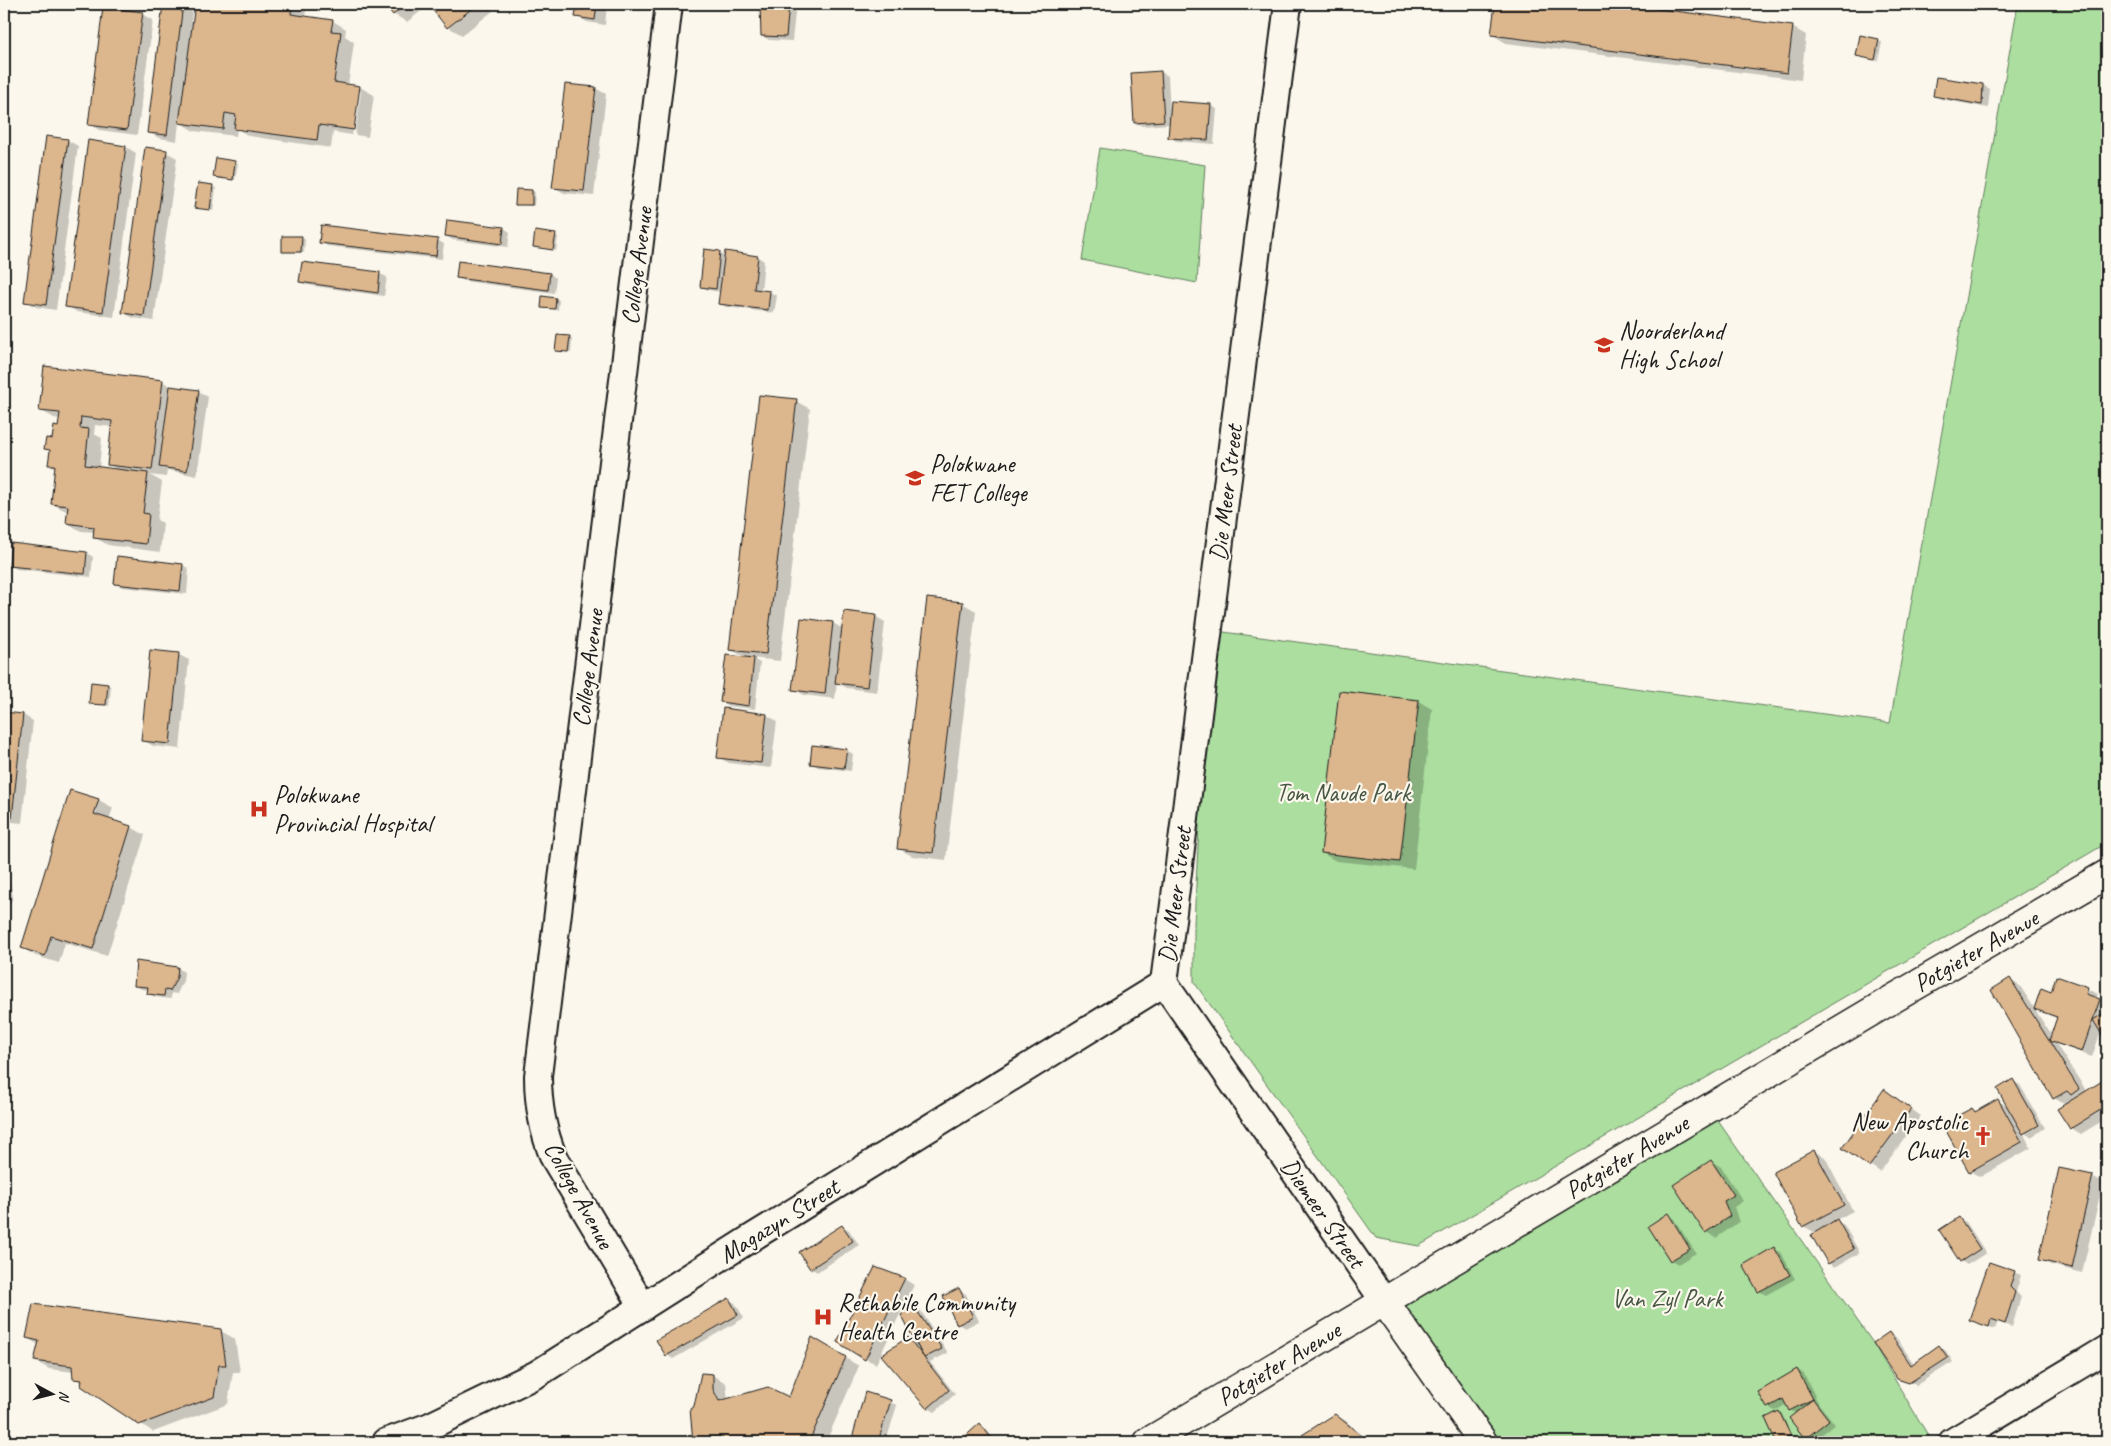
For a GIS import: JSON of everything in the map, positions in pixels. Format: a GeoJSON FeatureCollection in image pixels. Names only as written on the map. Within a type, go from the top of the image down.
{"type":"FeatureCollection","features":[{"type":"Feature","properties":{"kind":"street","name":"College Avenue"},"geometry":{"type":"LineString","coordinates":[[643,1307],[554,1158],[542,1120],[538,1076],[669,4]]}},
{"type":"Feature","properties":{"kind":"street","name":"Die Meer Street"},"geometry":{"type":"LineString","coordinates":[[1164,983],[1288,4]]}},
{"type":"Feature","properties":{"kind":"street","name":"Potgieter Avenue"},"geometry":{"type":"LineString","coordinates":[[1148,1442],[2107,874]]}},
{"type":"Feature","properties":{"kind":"street","name":"Magazyn Street"},"geometry":{"type":"LineString","coordinates":[[386,1442],[438,1422],[537,1374],[748,1240],[1164,983]]}},
{"type":"Feature","properties":{"kind":"street","name":"Diemeer Street"},"geometry":{"type":"LineString","coordinates":[[1164,983],[1483,1442]]}},
{"type":"Feature","properties":{"kind":"street"},"geometry":{"type":"LineString","coordinates":[[1952,1442],[2107,1350]]}},
{"type":"Feature","properties":{"kind":"green space","name":"Tom Naude Park"},"geometry":{"type":"Polygon","coordinates":[[[2018,4],[2107,4],[2107,843],[1419,1246],[1376,1238],[1194,982],[1194,924],[1209,630],[1890,723],[2018,4]]]}},
{"type":"Feature","properties":{"kind":"green space"},"geometry":{"type":"Polygon","coordinates":[[[1100,148],[1205,165],[1197,283],[1082,260],[1100,148]]]}},
{"type":"Feature","properties":{"kind":"green space","name":"Van Zyl Park"},"geometry":{"type":"Polygon","coordinates":[[[1709,1108],[1873,1343],[1932,1442],[1483,1442],[1384,1301],[1709,1108]]]}},
{"type":"Feature","properties":{"kind":"building"},"geometry":{"type":"Polygon","coordinates":[[[163,4],[183,4],[167,135],[147,133],[163,4]]]}},
{"type":"Feature","properties":{"kind":"building"},"geometry":{"type":"Polygon","coordinates":[[[195,4],[292,4],[291,14],[333,20],[331,31],[341,32],[334,82],[360,86],[354,130],[319,125],[317,140],[234,129],[236,115],[225,113],[223,129],[179,123],[195,4]]]}},
{"type":"Feature","properties":{"kind":"building"},"geometry":{"type":"Polygon","coordinates":[[[384,4],[406,4],[393,15],[384,4]]]}},
{"type":"Feature","properties":{"kind":"building"},"geometry":{"type":"Polygon","coordinates":[[[428,4],[478,4],[447,28],[428,4]]]}},
{"type":"Feature","properties":{"kind":"building"},"geometry":{"type":"Polygon","coordinates":[[[577,4],[597,4],[595,20],[575,17],[577,4]]]}},
{"type":"Feature","properties":{"kind":"building"},"geometry":{"type":"Polygon","coordinates":[[[760,4],[789,4],[786,37],[761,36],[760,4]]]}},
{"type":"Feature","properties":{"kind":"building"},"geometry":{"type":"Polygon","coordinates":[[[1495,4],[1619,4],[1793,26],[1787,73],[1491,35],[1495,4]]]}},
{"type":"Feature","properties":{"kind":"building"},"geometry":{"type":"Polygon","coordinates":[[[103,7],[143,12],[127,130],[88,125],[103,7]]]}},
{"type":"Feature","properties":{"kind":"building"},"geometry":{"type":"Polygon","coordinates":[[[1860,35],[1879,39],[1875,60],[1856,56],[1860,35]]]}},
{"type":"Feature","properties":{"kind":"building"},"geometry":{"type":"Polygon","coordinates":[[[1161,71],[1164,121],[1134,123],[1131,73],[1161,71]]]}},
{"type":"Feature","properties":{"kind":"building"},"geometry":{"type":"Polygon","coordinates":[[[1936,77],[1983,84],[1982,105],[1933,96],[1936,77]]]}},
{"type":"Feature","properties":{"kind":"building"},"geometry":{"type":"Polygon","coordinates":[[[565,84],[596,87],[584,191],[552,188],[565,84]]]}},
{"type":"Feature","properties":{"kind":"building"},"geometry":{"type":"Polygon","coordinates":[[[1171,101],[1211,104],[1208,140],[1168,138],[1171,101]]]}},
{"type":"Feature","properties":{"kind":"building"},"geometry":{"type":"Polygon","coordinates":[[[46,136],[68,139],[46,305],[24,302],[46,136]]]}},
{"type":"Feature","properties":{"kind":"building"},"geometry":{"type":"Polygon","coordinates":[[[88,140],[126,146],[103,312],[65,307],[88,140]]]}},
{"type":"Feature","properties":{"kind":"building"},"geometry":{"type":"Polygon","coordinates":[[[145,147],[167,150],[144,316],[122,313],[145,147]]]}},
{"type":"Feature","properties":{"kind":"building"},"geometry":{"type":"Polygon","coordinates":[[[216,158],[235,161],[233,180],[213,177],[216,158]]]}},
{"type":"Feature","properties":{"kind":"building"},"geometry":{"type":"Polygon","coordinates":[[[198,183],[213,185],[210,210],[194,208],[198,183]]]}},
{"type":"Feature","properties":{"kind":"building"},"geometry":{"type":"Polygon","coordinates":[[[516,189],[532,190],[532,205],[515,205],[516,189]]]}},
{"type":"Feature","properties":{"kind":"building"},"geometry":{"type":"Polygon","coordinates":[[[447,220],[504,227],[502,244],[445,236],[447,220]]]}},
{"type":"Feature","properties":{"kind":"building"},"geometry":{"type":"Polygon","coordinates":[[[321,225],[438,239],[436,256],[319,243],[321,225]]]}},
{"type":"Feature","properties":{"kind":"building"},"geometry":{"type":"Polygon","coordinates":[[[535,231],[556,234],[553,250],[533,247],[535,231]]]}},
{"type":"Feature","properties":{"kind":"building"},"geometry":{"type":"Polygon","coordinates":[[[282,236],[302,236],[301,252],[282,252],[282,236]]]}},
{"type":"Feature","properties":{"kind":"building"},"geometry":{"type":"Polygon","coordinates":[[[704,249],[720,251],[716,289],[700,287],[704,249]]]}},
{"type":"Feature","properties":{"kind":"building"},"geometry":{"type":"Polygon","coordinates":[[[725,251],[758,256],[754,289],[770,291],[768,310],[718,304],[725,251]]]}},
{"type":"Feature","properties":{"kind":"building"},"geometry":{"type":"Polygon","coordinates":[[[458,261],[550,273],[548,290],[456,278],[458,261]]]}},
{"type":"Feature","properties":{"kind":"building"},"geometry":{"type":"Polygon","coordinates":[[[302,262],[380,272],[378,293],[299,282],[302,262]]]}},
{"type":"Feature","properties":{"kind":"building"},"geometry":{"type":"Polygon","coordinates":[[[542,296],[556,298],[555,309],[541,308],[542,296]]]}},
{"type":"Feature","properties":{"kind":"building"},"geometry":{"type":"Polygon","coordinates":[[[557,335],[570,336],[568,352],[555,351],[557,335]]]}},
{"type":"Feature","properties":{"kind":"building"},"geometry":{"type":"Polygon","coordinates":[[[44,366],[163,380],[152,470],[107,465],[112,421],[81,417],[80,428],[89,429],[85,465],[148,473],[143,513],[149,514],[146,544],[93,538],[94,527],[66,523],[68,506],[51,504],[55,465],[48,465],[50,450],[44,449],[46,438],[52,439],[54,426],[58,427],[60,413],[39,411],[44,366]]]}},
{"type":"Feature","properties":{"kind":"building"},"geometry":{"type":"Polygon","coordinates":[[[170,386],[199,390],[187,471],[159,467],[170,386]]]}},
{"type":"Feature","properties":{"kind":"building"},"geometry":{"type":"Polygon","coordinates":[[[759,395],[797,399],[766,654],[729,650],[759,395]]]}},
{"type":"Feature","properties":{"kind":"building"},"geometry":{"type":"Polygon","coordinates":[[[11,543],[87,552],[85,574],[9,566],[11,543]]]}},
{"type":"Feature","properties":{"kind":"building"},"geometry":{"type":"Polygon","coordinates":[[[117,556],[183,564],[180,591],[114,584],[117,556]]]}},
{"type":"Feature","properties":{"kind":"building"},"geometry":{"type":"Polygon","coordinates":[[[927,598],[963,602],[933,853],[897,849],[927,598]]]}},
{"type":"Feature","properties":{"kind":"building"},"geometry":{"type":"Polygon","coordinates":[[[844,611],[876,615],[867,687],[835,683],[844,611]]]}},
{"type":"Feature","properties":{"kind":"building"},"geometry":{"type":"Polygon","coordinates":[[[801,618],[833,622],[825,694],[792,690],[801,618]]]}},
{"type":"Feature","properties":{"kind":"building"},"geometry":{"type":"Polygon","coordinates":[[[150,650],[179,653],[170,744],[141,741],[150,650]]]}},
{"type":"Feature","properties":{"kind":"building"},"geometry":{"type":"Polygon","coordinates":[[[726,655],[754,658],[749,706],[720,702],[726,655]]]}},
{"type":"Feature","properties":{"kind":"building"},"geometry":{"type":"Polygon","coordinates":[[[91,682],[108,684],[106,705],[89,704],[91,682]]]}},
{"type":"Feature","properties":{"kind":"building"},"geometry":{"type":"Polygon","coordinates":[[[1339,691],[1419,700],[1400,862],[1321,853],[1339,691]]]}},
{"type":"Feature","properties":{"kind":"building"},"geometry":{"type":"Polygon","coordinates":[[[723,708],[767,714],[761,763],[717,758],[723,708]]]}},
{"type":"Feature","properties":{"kind":"building"},"geometry":{"type":"Polygon","coordinates":[[[4,712],[23,714],[12,818],[4,817],[4,712]]]}},
{"type":"Feature","properties":{"kind":"building"},"geometry":{"type":"Polygon","coordinates":[[[812,745],[847,749],[844,768],[810,764],[812,745]]]}},
{"type":"Feature","properties":{"kind":"building"},"geometry":{"type":"Polygon","coordinates":[[[70,790],[99,799],[94,814],[131,826],[93,949],[51,936],[45,956],[21,948],[70,790]]]}},
{"type":"Feature","properties":{"kind":"building"},"geometry":{"type":"Polygon","coordinates":[[[136,961],[178,967],[177,977],[170,991],[165,990],[164,996],[147,994],[148,987],[134,986],[136,961]]]}},
{"type":"Feature","properties":{"kind":"building"},"geometry":{"type":"Polygon","coordinates":[[[2056,976],[2088,987],[2086,994],[2100,999],[2082,1052],[2049,1041],[2057,1017],[2034,1009],[2041,988],[2051,992],[2056,976]]]}},
{"type":"Feature","properties":{"kind":"building"},"geometry":{"type":"Polygon","coordinates":[[[2010,978],[2079,1089],[2071,1095],[2067,1091],[2053,1099],[1991,990],[2010,978]]]}},
{"type":"Feature","properties":{"kind":"building"},"geometry":{"type":"Polygon","coordinates":[[[2107,1011],[2107,1043],[2093,1020],[2107,1011]]]}},
{"type":"Feature","properties":{"kind":"building"},"geometry":{"type":"Polygon","coordinates":[[[2107,1078],[2107,1106],[2070,1129],[2057,1109],[2107,1078]]]}},
{"type":"Feature","properties":{"kind":"building"},"geometry":{"type":"Polygon","coordinates":[[[2013,1079],[2039,1125],[2023,1134],[1997,1089],[2013,1079]]]}},
{"type":"Feature","properties":{"kind":"building"},"geometry":{"type":"Polygon","coordinates":[[[1884,1089],[1911,1109],[1869,1167],[1842,1148],[1884,1089]]]}},
{"type":"Feature","properties":{"kind":"building","name":"New Apostolic Church"},"geometry":{"type":"Polygon","coordinates":[[[1998,1099],[2022,1142],[1969,1172],[1945,1129],[1961,1119],[1959,1115],[1972,1108],[1975,1112],[1998,1099]]]}},
{"type":"Feature","properties":{"kind":"building"},"geometry":{"type":"Polygon","coordinates":[[[1814,1150],[1844,1205],[1802,1227],[1773,1172],[1814,1150]]]}},
{"type":"Feature","properties":{"kind":"building"},"geometry":{"type":"Polygon","coordinates":[[[1711,1160],[1734,1195],[1724,1201],[1730,1216],[1705,1233],[1673,1185],[1711,1160]]]}},
{"type":"Feature","properties":{"kind":"building"},"geometry":{"type":"Polygon","coordinates":[[[2107,1160],[2107,1178],[2101,1164],[2107,1160]]]}},
{"type":"Feature","properties":{"kind":"building"},"geometry":{"type":"Polygon","coordinates":[[[2059,1168],[2093,1175],[2072,1268],[2039,1260],[2059,1168]]]}},
{"type":"Feature","properties":{"kind":"building"},"geometry":{"type":"Polygon","coordinates":[[[1668,1213],[1690,1249],[1670,1261],[1648,1226],[1668,1213]]]}},
{"type":"Feature","properties":{"kind":"building"},"geometry":{"type":"Polygon","coordinates":[[[1959,1217],[1980,1249],[1960,1262],[1939,1230],[1959,1217]]]}},
{"type":"Feature","properties":{"kind":"building"},"geometry":{"type":"Polygon","coordinates":[[[1837,1219],[1854,1249],[1828,1264],[1811,1235],[1837,1219]]]}},
{"type":"Feature","properties":{"kind":"building"},"geometry":{"type":"Polygon","coordinates":[[[842,1225],[853,1241],[810,1269],[799,1252],[842,1225]]]}},
{"type":"Feature","properties":{"kind":"building"},"geometry":{"type":"Polygon","coordinates":[[[1774,1247],[1790,1275],[1758,1292],[1743,1265],[1774,1247]]]}},
{"type":"Feature","properties":{"kind":"building"},"geometry":{"type":"Polygon","coordinates":[[[1989,1262],[2015,1271],[2010,1287],[2015,1292],[2005,1324],[1991,1319],[1989,1327],[1969,1320],[1989,1262]]]}},
{"type":"Feature","properties":{"kind":"building"},"geometry":{"type":"Polygon","coordinates":[[[875,1267],[905,1278],[865,1360],[837,1342],[875,1267]]]}},
{"type":"Feature","properties":{"kind":"building"},"geometry":{"type":"Polygon","coordinates":[[[959,1288],[973,1317],[957,1325],[943,1296],[959,1288]]]}},
{"type":"Feature","properties":{"kind":"building"},"geometry":{"type":"Polygon","coordinates":[[[729,1298],[738,1315],[666,1356],[656,1340],[729,1298]]]}},
{"type":"Feature","properties":{"kind":"building"},"geometry":{"type":"Polygon","coordinates":[[[33,1304],[221,1329],[226,1365],[219,1365],[214,1397],[139,1425],[81,1386],[82,1380],[73,1379],[72,1366],[34,1361],[39,1341],[26,1338],[33,1304]]]}},
{"type":"Feature","properties":{"kind":"building"},"geometry":{"type":"Polygon","coordinates":[[[914,1306],[942,1349],[924,1358],[901,1315],[914,1306]]]}},
{"type":"Feature","properties":{"kind":"building"},"geometry":{"type":"Polygon","coordinates":[[[1889,1332],[1911,1365],[1939,1345],[1948,1358],[1909,1383],[1897,1379],[1873,1343],[1889,1332]]]}},
{"type":"Feature","properties":{"kind":"building"},"geometry":{"type":"Polygon","coordinates":[[[812,1337],[846,1357],[809,1442],[693,1442],[690,1409],[694,1406],[701,1373],[713,1374],[713,1389],[719,1401],[768,1387],[789,1397],[812,1337]]]}},
{"type":"Feature","properties":{"kind":"building"},"geometry":{"type":"Polygon","coordinates":[[[908,1337],[949,1390],[927,1409],[881,1355],[908,1337]]]}},
{"type":"Feature","properties":{"kind":"building"},"geometry":{"type":"Polygon","coordinates":[[[1797,1369],[1813,1399],[1789,1411],[1783,1399],[1767,1408],[1758,1392],[1797,1369]]]}},
{"type":"Feature","properties":{"kind":"building"},"geometry":{"type":"Polygon","coordinates":[[[865,1392],[891,1400],[878,1442],[851,1442],[865,1392]]]}},
{"type":"Feature","properties":{"kind":"building"},"geometry":{"type":"Polygon","coordinates":[[[1813,1399],[1829,1420],[1805,1439],[1789,1418],[1813,1399]]]}},
{"type":"Feature","properties":{"kind":"building"},"geometry":{"type":"Polygon","coordinates":[[[1779,1411],[1791,1436],[1776,1442],[1765,1418],[1779,1411]]]}},
{"type":"Feature","properties":{"kind":"building"},"geometry":{"type":"Polygon","coordinates":[[[1335,1414],[1369,1442],[1307,1442],[1302,1435],[1335,1414]]]}},
{"type":"Feature","properties":{"kind":"building"},"geometry":{"type":"Polygon","coordinates":[[[980,1423],[994,1442],[959,1442],[980,1423]]]}},
{"type":"Feature","properties":{"kind":"place","name":"Noorderland High School"},"geometry":{"type":"Point","coordinates":[1604,345]}},
{"type":"Feature","properties":{"kind":"place","name":"Polokwane FET College"},"geometry":{"type":"Point","coordinates":[915,478]}},
{"type":"Feature","properties":{"kind":"place","name":"Polokwane Provincial Hospital"},"geometry":{"type":"Point","coordinates":[259,809]}},
{"type":"Feature","properties":{"kind":"place","name":"New Apostolic Church"},"geometry":{"type":"Point","coordinates":[1983,1136]}},
{"type":"Feature","properties":{"kind":"place","name":"Rethabile Community Health Centre"},"geometry":{"type":"Point","coordinates":[823,1317]}}]}
